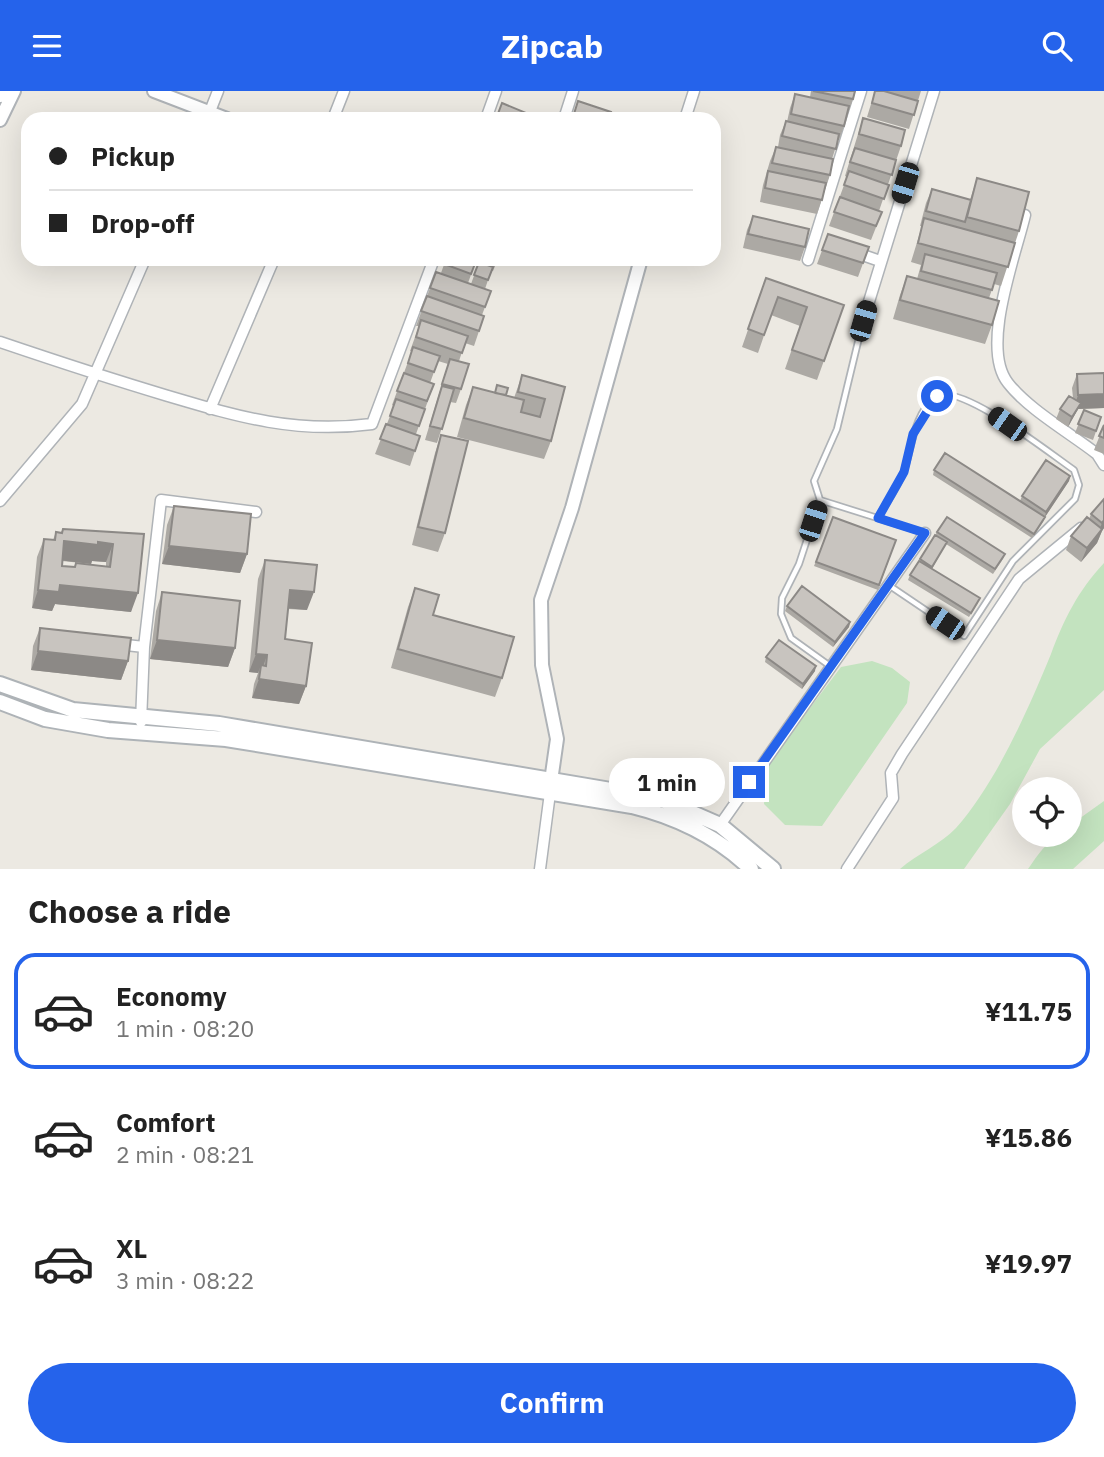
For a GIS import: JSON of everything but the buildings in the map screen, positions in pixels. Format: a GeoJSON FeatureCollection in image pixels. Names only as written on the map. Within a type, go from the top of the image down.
{"type":"FeatureCollection","features":[{"type":"Feature","properties":{"kind":"main road"},"geometry":{"type":"LineString","coordinates":[[0,684],[73,710],[219,725],[551,786],[667,815],[699,830],[751,869]]}},
{"type":"Feature","properties":{"kind":"main road"},"geometry":{"type":"LineString","coordinates":[[0,702],[45,719],[141,733],[226,739],[551,786],[657,798],[720,825],[773,869]]}},
{"type":"Feature","properties":{"kind":"street"},"geometry":{"type":"LineString","coordinates":[[0,96],[2,91]]}},
{"type":"Feature","properties":{"kind":"street"},"geometry":{"type":"LineString","coordinates":[[0,120],[14,91]]}},
{"type":"Feature","properties":{"kind":"street"},"geometry":{"type":"LineString","coordinates":[[154,91],[199,112]]}},
{"type":"Feature","properties":{"kind":"street"},"geometry":{"type":"LineString","coordinates":[[210,112],[218,91]]}},
{"type":"Feature","properties":{"kind":"street"},"geometry":{"type":"LineString","coordinates":[[336,112],[344,91]]}},
{"type":"Feature","properties":{"kind":"street"},"geometry":{"type":"LineString","coordinates":[[488,112],[496,91]]}},
{"type":"Feature","properties":{"kind":"street"},"geometry":{"type":"LineString","coordinates":[[566,112],[573,91]]}},
{"type":"Feature","properties":{"kind":"street"},"geometry":{"type":"LineString","coordinates":[[687,112],[694,91]]}},
{"type":"Feature","properties":{"kind":"street"},"geometry":{"type":"LineString","coordinates":[[808,260],[861,91]]}},
{"type":"Feature","properties":{"kind":"street"},"geometry":{"type":"LineString","coordinates":[[863,321],[934,91]]}},
{"type":"Feature","properties":{"kind":"street"},"geometry":{"type":"LineString","coordinates":[[1025,215],[996,338],[998,363],[1015,391],[1097,454],[1104,465]]}},
{"type":"Feature","properties":{"kind":"street"},"geometry":{"type":"LineString","coordinates":[[802,236],[828,244]]}},
{"type":"Feature","properties":{"kind":"street"},"geometry":{"type":"LineString","coordinates":[[841,248],[880,261]]}},
{"type":"Feature","properties":{"kind":"street"},"geometry":{"type":"LineString","coordinates":[[0,501],[82,404],[142,266]]}},
{"type":"Feature","properties":{"kind":"street"},"geometry":{"type":"LineString","coordinates":[[211,409],[271,266]]}},
{"type":"Feature","properties":{"kind":"street"},"geometry":{"type":"LineString","coordinates":[[0,342],[94,375],[211,409],[279,425],[323,428],[372,424],[432,266]]}},
{"type":"Feature","properties":{"kind":"street"},"geometry":{"type":"LineString","coordinates":[[540,869],[556,739],[541,665],[541,600],[572,508],[639,266]]}},
{"type":"Feature","properties":{"kind":"street"},"geometry":{"type":"LineString","coordinates":[[141,733],[144,647],[161,500],[256,512]]}},
{"type":"Feature","properties":{"kind":"street"},"geometry":{"type":"LineString","coordinates":[[847,869],[894,797],[891,773],[902,754],[1019,579],[1091,517]]}},
{"type":"Feature","properties":{"kind":"street"},"geometry":{"type":"LineString","coordinates":[[720,825],[925,533]]}},
{"type":"Feature","properties":{"kind":"street"},"geometry":{"type":"LineString","coordinates":[[105,642],[144,647]]}},
{"type":"Feature","properties":{"kind":"street"},"geometry":{"type":"LineString","coordinates":[[856,858],[862,869]]}},
{"type":"Feature","properties":{"kind":"lane"},"geometry":{"type":"LineString","coordinates":[[830,666],[791,638],[781,614],[782,598],[799,564],[820,500],[814,481],[837,429],[863,321]]}},
{"type":"Feature","properties":{"kind":"lane"},"geometry":{"type":"LineString","coordinates":[[878,518],[904,472],[913,434],[930,403],[941,394],[951,394],[984,408],[1074,470],[1079,480],[1075,499],[1013,561],[964,636],[889,585]]}},
{"type":"Feature","properties":{"kind":"lane"},"geometry":{"type":"LineString","coordinates":[[820,500],[925,533]]}},
{"type":"Feature","properties":{"kind":"green space"},"geometry":{"type":"Polygon","coordinates":[[[1104,563],[1104,690],[1040,749],[1025,777],[1012,777],[1012,800],[964,869],[900,869],[950,834],[971,810],[998,768],[1067,617],[1087,584],[1104,563]]]}},
{"type":"Feature","properties":{"kind":"green space"},"geometry":{"type":"Polygon","coordinates":[[[872,661],[892,668],[910,682],[907,703],[822,826],[785,825],[764,804],[766,766],[841,667],[872,661]]]}},
{"type":"Feature","properties":{"kind":"green space"},"geometry":{"type":"Polygon","coordinates":[[[1104,801],[1104,841],[1073,869],[1028,869],[1046,847],[1082,847],[1082,817],[1104,801]]]}},
{"type":"Feature","properties":{"kind":"route"},"geometry":{"type":"LineString","coordinates":[[749,782],[925,533],[878,518],[904,472],[913,434],[930,403],[937,396]]}}]}
